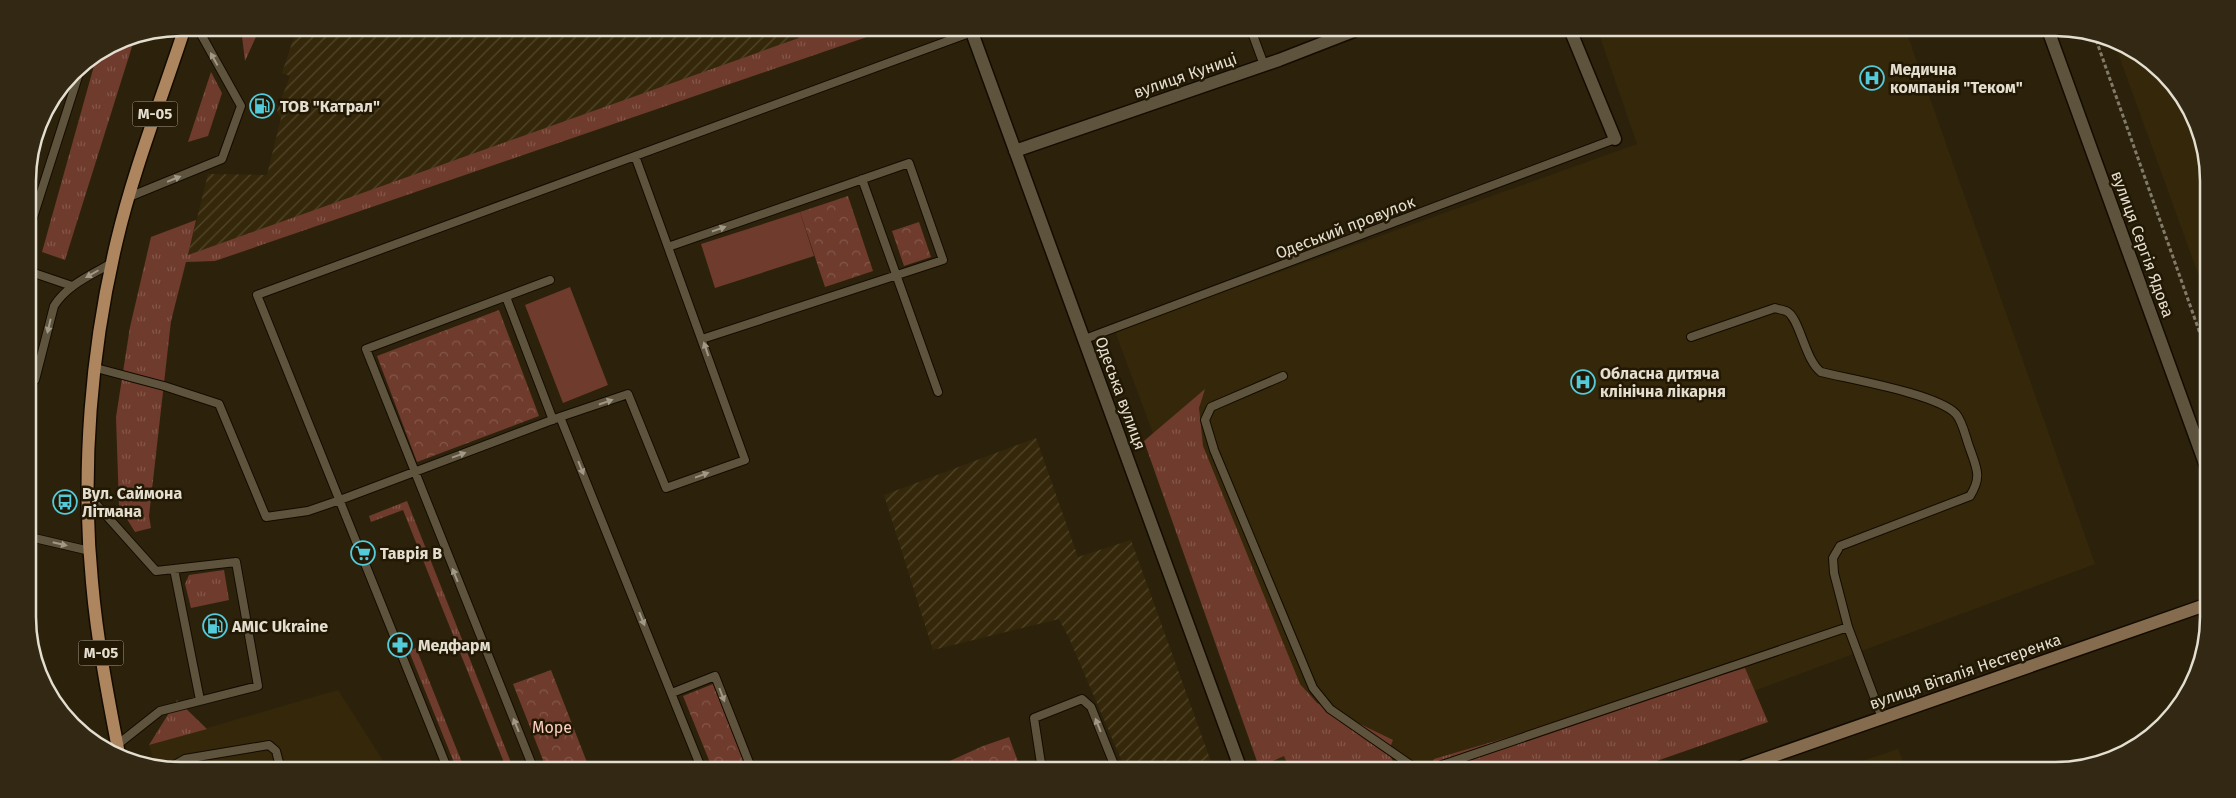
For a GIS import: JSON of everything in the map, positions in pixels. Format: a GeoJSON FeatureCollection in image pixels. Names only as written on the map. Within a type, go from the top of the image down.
{"type":"FeatureCollection","features":[{"type":"Feature","properties":{"kind":"main road","name":"М-05"},"geometry":{"type":"LineString","coordinates":[[118,747],[98,631],[90,552],[88,495],[89,435],[96,368],[112,263],[129,197],[182,37]]}},
{"type":"Feature","properties":{"kind":"main road","name":"вулиця Віталія Нестеренка"},"geometry":{"type":"LineString","coordinates":[[1758,761],[2200,609]]}},
{"type":"Feature","properties":{"kind":"street","name":"вулиця Куниці"},"geometry":{"type":"LineString","coordinates":[[1015,151],[1341,36]]}},
{"type":"Feature","properties":{"kind":"street"},"geometry":{"type":"LineString","coordinates":[[1572,36],[1615,140]]}},
{"type":"Feature","properties":{"kind":"street","name":"вулиця Сергія Ядова"},"geometry":{"type":"LineString","coordinates":[[2050,36],[2200,450]]}},
{"type":"Feature","properties":{"kind":"street","name":"Одеська вулиця"},"geometry":{"type":"LineString","coordinates":[[973,37],[1238,761]]}},
{"type":"Feature","properties":{"kind":"lane"},"geometry":{"type":"LineString","coordinates":[[1253,36],[1264,65]]}},
{"type":"Feature","properties":{"kind":"lane"},"geometry":{"type":"LineString","coordinates":[[129,197],[222,159],[241,106],[201,37]]}},
{"type":"Feature","properties":{"kind":"lane"},"geometry":{"type":"LineString","coordinates":[[445,762],[256,295],[953,37]]}},
{"type":"Feature","properties":{"kind":"lane"},"geometry":{"type":"LineString","coordinates":[[37,205],[76,82]]}},
{"type":"Feature","properties":{"kind":"lane","name":"Одеський провулок"},"geometry":{"type":"LineString","coordinates":[[1085,340],[1615,140]]}},
{"type":"Feature","properties":{"kind":"lane"},"geometry":{"type":"LineString","coordinates":[[96,368],[164,386],[219,404],[266,517],[308,511],[628,394],[666,488],[745,460],[635,156]]}},
{"type":"Feature","properties":{"kind":"lane"},"geometry":{"type":"LineString","coordinates":[[668,247],[909,163],[943,260],[702,339]]}},
{"type":"Feature","properties":{"kind":"lane"},"geometry":{"type":"LineString","coordinates":[[862,179],[938,392]]}},
{"type":"Feature","properties":{"kind":"lane"},"geometry":{"type":"LineString","coordinates":[[37,375],[54,306],[60,296],[72,286],[112,263]]}},
{"type":"Feature","properties":{"kind":"lane"},"geometry":{"type":"LineString","coordinates":[[37,274],[72,286]]}},
{"type":"Feature","properties":{"kind":"lane"},"geometry":{"type":"LineString","coordinates":[[531,762],[413,472],[366,350],[550,280]]}},
{"type":"Feature","properties":{"kind":"lane"},"geometry":{"type":"LineString","coordinates":[[506,297],[672,693],[699,762]]}},
{"type":"Feature","properties":{"kind":"lane"},"geometry":{"type":"LineString","coordinates":[[1691,337],[1775,308],[1788,312],[1794,319],[1813,366],[1821,372],[1914,394],[1945,406],[1956,414],[1977,468],[1978,484],[1970,496],[1840,546],[1833,558],[1834,573],[1848,627],[1882,718]]}},
{"type":"Feature","properties":{"kind":"lane"},"geometry":{"type":"LineString","coordinates":[[1283,376],[1211,407],[1205,420],[1214,450],[1313,688],[1330,709],[1405,761]]}},
{"type":"Feature","properties":{"kind":"lane"},"geometry":{"type":"LineString","coordinates":[[88,495],[156,571],[236,562],[258,686],[160,711],[119,748]]}},
{"type":"Feature","properties":{"kind":"lane"},"geometry":{"type":"LineString","coordinates":[[36,539],[90,552]]}},
{"type":"Feature","properties":{"kind":"lane"},"geometry":{"type":"LineString","coordinates":[[174,569],[200,700]]}},
{"type":"Feature","properties":{"kind":"lane"},"geometry":{"type":"LineString","coordinates":[[1453,761],[1848,627]]}},
{"type":"Feature","properties":{"kind":"lane"},"geometry":{"type":"LineString","coordinates":[[672,693],[715,676],[749,762]]}},
{"type":"Feature","properties":{"kind":"lane"},"geometry":{"type":"LineString","coordinates":[[1041,762],[1034,718],[1082,699],[1091,707],[1113,762]]}},
{"type":"Feature","properties":{"kind":"lane"},"geometry":{"type":"LineString","coordinates":[[181,762],[269,745],[276,751],[279,762]]}},
{"type":"Feature","properties":{"kind":"path"},"geometry":{"type":"LineString","coordinates":[[2097,43],[2200,333]]}},
{"type":"Feature","properties":{"kind":"shaded area","name":"Обласна дитяча клінічна лікарня"},"geometry":{"type":"Polygon","coordinates":[[[1600,36],[1908,36],[2095,564],[1565,761],[1275,761],[1115,331],[1637,144],[1600,36]]]}},
{"type":"Feature","properties":{"kind":"shaded area"},"geometry":{"type":"Polygon","coordinates":[[[294,37],[805,37],[188,255],[208,174],[267,175],[281,118],[277,111],[290,76],[282,73],[294,37]]]}},
{"type":"Feature","properties":{"kind":"shaded area"},"geometry":{"type":"Polygon","coordinates":[[[2117,50],[2150,72],[2164,86],[2189,126],[2199,162],[2200,279],[2117,50]]]}},
{"type":"Feature","properties":{"kind":"shaded area"},"geometry":{"type":"Polygon","coordinates":[[[1036,438],[1078,557],[1131,540],[1211,761],[1122,762],[1059,619],[933,650],[884,495],[1036,438]]]}},
{"type":"Feature","properties":{"kind":"shaded area"},"geometry":{"type":"Polygon","coordinates":[[[338,690],[384,762],[162,761],[153,759],[149,745],[338,690]]]}},
{"type":"Feature","properties":{"kind":"shaded area"},"geometry":{"type":"Polygon","coordinates":[[[2116,748],[2110,751],[2087,758],[2116,748]]]}},
{"type":"Feature","properties":{"kind":"shaded area"},"geometry":{"type":"Polygon","coordinates":[[[1898,749],[1903,761],[1862,761],[1898,749]]]}},
{"type":"Feature","properties":{"kind":"green space"},"geometry":{"type":"Polygon","coordinates":[[[242,37],[256,37],[245,61],[242,37]]]}},
{"type":"Feature","properties":{"kind":"green space"},"geometry":{"type":"Polygon","coordinates":[[[803,37],[868,37],[215,261],[186,262],[171,321],[149,516],[151,528],[135,532],[119,506],[116,417],[130,327],[151,237],[196,220],[188,255],[803,37]]]}},
{"type":"Feature","properties":{"kind":"green space"},"geometry":{"type":"Polygon","coordinates":[[[133,45],[65,260],[42,252],[94,66],[117,51],[133,45]]]}},
{"type":"Feature","properties":{"kind":"green space"},"geometry":{"type":"Polygon","coordinates":[[[211,72],[222,93],[208,136],[188,142],[211,72]]]}},
{"type":"Feature","properties":{"kind":"green space"},"geometry":{"type":"Polygon","coordinates":[[[848,196],[873,271],[825,287],[800,212],[848,196]]]}},
{"type":"Feature","properties":{"kind":"green space"},"geometry":{"type":"Polygon","coordinates":[[[800,212],[814,256],[715,288],[701,244],[800,212]]]}},
{"type":"Feature","properties":{"kind":"green space"},"geometry":{"type":"Polygon","coordinates":[[[919,222],[931,257],[904,266],[892,231],[919,222]]]}},
{"type":"Feature","properties":{"kind":"green space"},"geometry":{"type":"Polygon","coordinates":[[[570,287],[608,385],[563,403],[525,305],[570,287]]]}},
{"type":"Feature","properties":{"kind":"green space"},"geometry":{"type":"Polygon","coordinates":[[[499,310],[539,416],[417,462],[377,356],[499,310]]]}},
{"type":"Feature","properties":{"kind":"green space"},"geometry":{"type":"Polygon","coordinates":[[[1205,389],[1199,408],[1203,446],[1300,684],[1317,703],[1393,740],[1389,750],[1393,761],[1286,761],[1284,756],[1272,761],[1257,761],[1144,441],[1205,389]]]}},
{"type":"Feature","properties":{"kind":"green space"},"geometry":{"type":"Polygon","coordinates":[[[407,501],[511,762],[504,762],[403,510],[371,522],[369,516],[407,501]]]}},
{"type":"Feature","properties":{"kind":"green space"},"geometry":{"type":"Polygon","coordinates":[[[224,570],[229,600],[191,608],[185,584],[189,575],[224,570]]]}},
{"type":"Feature","properties":{"kind":"green space"},"geometry":{"type":"Polygon","coordinates":[[[416,648],[462,762],[454,762],[409,651],[416,648]]]}},
{"type":"Feature","properties":{"kind":"green space"},"geometry":{"type":"Polygon","coordinates":[[[1745,668],[1768,722],[1656,761],[1433,761],[1434,759],[1745,668]]]}},
{"type":"Feature","properties":{"kind":"green space","name":"Море"},"geometry":{"type":"Polygon","coordinates":[[[551,670],[587,762],[544,762],[513,684],[551,670]]]}},
{"type":"Feature","properties":{"kind":"green space"},"geometry":{"type":"Polygon","coordinates":[[[713,684],[744,762],[710,762],[683,696],[713,684]]]}},
{"type":"Feature","properties":{"kind":"green space"},"geometry":{"type":"Polygon","coordinates":[[[177,700],[207,729],[149,745],[177,700]]]}},
{"type":"Feature","properties":{"kind":"green space"},"geometry":{"type":"Polygon","coordinates":[[[1009,737],[1018,762],[948,762],[1009,737]]]}},
{"type":"Feature","properties":{"kind":"place","name":"Медична компанія \"Теком\""},"geometry":{"type":"Point","coordinates":[1872,78]}},
{"type":"Feature","properties":{"kind":"place","name":"ТОВ \"Катрал\""},"geometry":{"type":"Point","coordinates":[262,106]}},
{"type":"Feature","properties":{"kind":"place","name":"Обласна дитяча клінічна лікарня"},"geometry":{"type":"Point","coordinates":[1583,382]}},
{"type":"Feature","properties":{"kind":"place","name":"Вул. Саймона Літмана"},"geometry":{"type":"Point","coordinates":[65,502]}},
{"type":"Feature","properties":{"kind":"place","name":"Таврія В"},"geometry":{"type":"Point","coordinates":[363,553]}},
{"type":"Feature","properties":{"kind":"place","name":"AMIC Ukraine"},"geometry":{"type":"Point","coordinates":[215,626]}},
{"type":"Feature","properties":{"kind":"place","name":"Медфарм"},"geometry":{"type":"Point","coordinates":[400,645]}}]}
